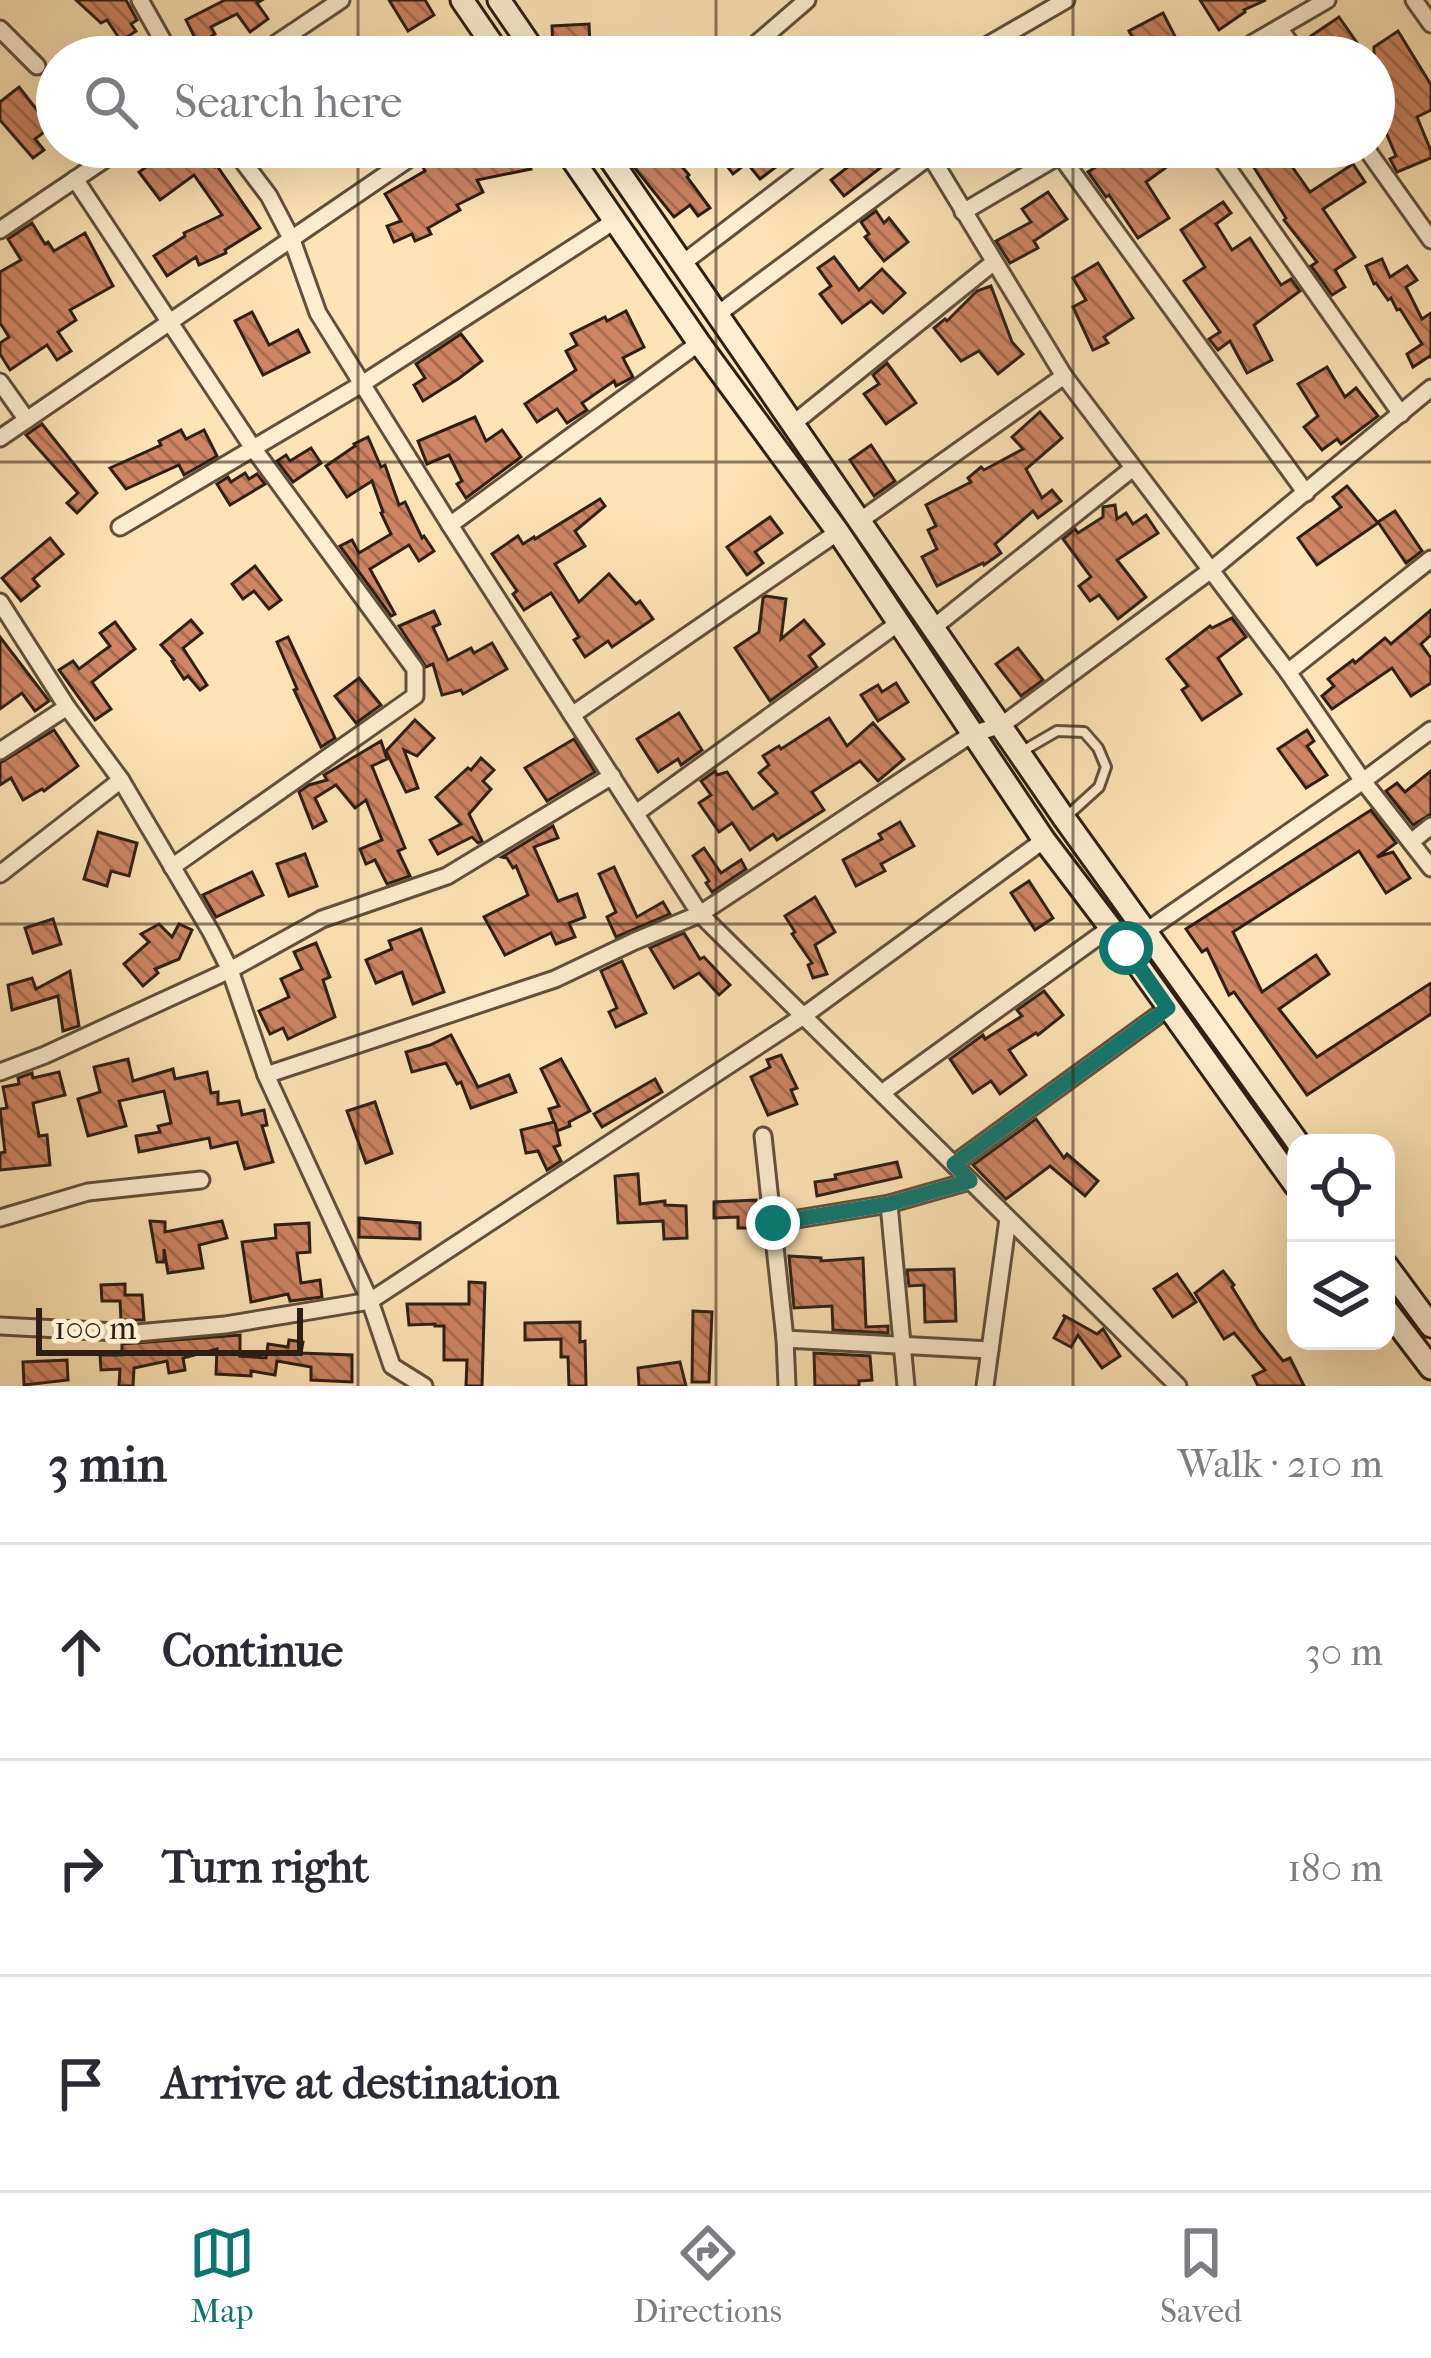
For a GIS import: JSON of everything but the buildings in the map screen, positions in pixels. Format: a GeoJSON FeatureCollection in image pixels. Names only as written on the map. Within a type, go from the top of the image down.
{"type":"FeatureCollection","features":[{"type":"Feature","properties":{"kind":"main road"},"geometry":{"type":"LineString","coordinates":[[462,0],[487,36]]}},
{"type":"Feature","properties":{"kind":"main road"},"geometry":{"type":"LineString","coordinates":[[499,0],[524,36]]}},
{"type":"Feature","properties":{"kind":"main road"},"geometry":{"type":"LineString","coordinates":[[579,168],[699,343],[838,532],[1045,840],[1287,1173]]}},
{"type":"Feature","properties":{"kind":"main road"},"geometry":{"type":"LineString","coordinates":[[616,168],[1064,818],[1291,1134]]}},
{"type":"Feature","properties":{"kind":"main road"},"geometry":{"type":"LineString","coordinates":[[1395,1277],[1431,1325]]}},
{"type":"Feature","properties":{"kind":"main road"},"geometry":{"type":"LineString","coordinates":[[1395,1321],[1431,1368]]}},
{"type":"Feature","properties":{"kind":"street"},"geometry":{"type":"LineString","coordinates":[[140,0],[160,36]]}},
{"type":"Feature","properties":{"kind":"street"},"geometry":{"type":"LineString","coordinates":[[287,36],[341,0]]}},
{"type":"Feature","properties":{"kind":"street"},"geometry":{"type":"LineString","coordinates":[[765,36],[807,0]]}},
{"type":"Feature","properties":{"kind":"street"},"geometry":{"type":"LineString","coordinates":[[1003,36],[1066,0]]}},
{"type":"Feature","properties":{"kind":"street"},"geometry":{"type":"LineString","coordinates":[[1265,36],[1327,0]]}},
{"type":"Feature","properties":{"kind":"street"},"geometry":{"type":"LineString","coordinates":[[1414,0],[1431,24]]}},
{"type":"Feature","properties":{"kind":"street"},"geometry":{"type":"LineString","coordinates":[[1279,28],[1285,36]]}},
{"type":"Feature","properties":{"kind":"street"},"geometry":{"type":"LineString","coordinates":[[0,29],[36,65]]}},
{"type":"Feature","properties":{"kind":"street"},"geometry":{"type":"LineString","coordinates":[[0,230],[91,168]]}},
{"type":"Feature","properties":{"kind":"street"},"geometry":{"type":"LineString","coordinates":[[248,168],[292,240],[318,313],[700,914],[1178,1386]]}},
{"type":"Feature","properties":{"kind":"street"},"geometry":{"type":"LineString","coordinates":[[0,438],[396,168]]}},
{"type":"Feature","properties":{"kind":"street"},"geometry":{"type":"LineString","coordinates":[[683,263],[807,168]]}},
{"type":"Feature","properties":{"kind":"street"},"geometry":{"type":"LineString","coordinates":[[718,314],[906,168]]}},
{"type":"Feature","properties":{"kind":"street"},"geometry":{"type":"LineString","coordinates":[[937,168],[1064,376],[1431,868]]}},
{"type":"Feature","properties":{"kind":"street"},"geometry":{"type":"LineString","coordinates":[[963,212],[1038,168]]}},
{"type":"Feature","properties":{"kind":"street"},"geometry":{"type":"LineString","coordinates":[[1079,168],[1306,493]]}},
{"type":"Feature","properties":{"kind":"street"},"geometry":{"type":"LineString","coordinates":[[1228,168],[1401,414]]}},
{"type":"Feature","properties":{"kind":"street"},"geometry":{"type":"LineString","coordinates":[[1380,168],[1431,240]]}},
{"type":"Feature","properties":{"kind":"street"},"geometry":{"type":"LineString","coordinates":[[75,179],[253,448],[415,669],[415,696],[172,866]]}},
{"type":"Feature","properties":{"kind":"street"},"geometry":{"type":"LineString","coordinates":[[120,527],[362,384],[616,220]]}},
{"type":"Feature","properties":{"kind":"street"},"geometry":{"type":"LineString","coordinates":[[794,423],[994,262]]}},
{"type":"Feature","properties":{"kind":"street"},"geometry":{"type":"LineString","coordinates":[[450,525],[699,343]]}},
{"type":"Feature","properties":{"kind":"street"},"geometry":{"type":"LineString","coordinates":[[861,520],[1064,376]]}},
{"type":"Feature","properties":{"kind":"street"},"geometry":{"type":"LineString","coordinates":[[0,382],[26,420]]}},
{"type":"Feature","properties":{"kind":"street"},"geometry":{"type":"LineString","coordinates":[[266,1075],[555,979],[700,914],[972,734],[1002,725],[1210,570],[1431,388]]}},
{"type":"Feature","properties":{"kind":"street"},"geometry":{"type":"LineString","coordinates":[[934,627],[1133,468]]}},
{"type":"Feature","properties":{"kind":"street"},"geometry":{"type":"LineString","coordinates":[[572,715],[838,532]]}},
{"type":"Feature","properties":{"kind":"street"},"geometry":{"type":"LineString","coordinates":[[1288,672],[1431,559]]}},
{"type":"Feature","properties":{"kind":"street"},"geometry":{"type":"LineString","coordinates":[[0,602],[121,780],[230,970],[266,1075],[370,1300],[392,1366],[424,1386]]}},
{"type":"Feature","properties":{"kind":"street"},"geometry":{"type":"LineString","coordinates":[[635,813],[900,622]]}},
{"type":"Feature","properties":{"kind":"street"},"geometry":{"type":"LineString","coordinates":[[0,752],[68,706]]}},
{"type":"Feature","properties":{"kind":"street"},"geometry":{"type":"LineString","coordinates":[[1145,932],[1431,730]]}},
{"type":"Feature","properties":{"kind":"street"},"geometry":{"type":"LineString","coordinates":[[0,1072],[230,970],[322,919],[447,876],[612,776]]}},
{"type":"Feature","properties":{"kind":"street"},"geometry":{"type":"LineString","coordinates":[[0,874],[121,780]]}},
{"type":"Feature","properties":{"kind":"street"},"geometry":{"type":"LineString","coordinates":[[1411,842],[1431,826]]}},
{"type":"Feature","properties":{"kind":"street"},"geometry":{"type":"LineString","coordinates":[[0,1326],[137,1333],[370,1300],[802,1017],[1045,840]]}},
{"type":"Feature","properties":{"kind":"street"},"geometry":{"type":"LineString","coordinates":[[883,1092],[1111,928]]}},
{"type":"Feature","properties":{"kind":"street"},"geometry":{"type":"LineString","coordinates":[[954,1164],[1168,1008]]}},
{"type":"Feature","properties":{"kind":"street"},"geometry":{"type":"LineString","coordinates":[[763,1136],[787,1386]]}},
{"type":"Feature","properties":{"kind":"street"},"geometry":{"type":"LineString","coordinates":[[0,1218],[88,1192],[201,1180]]}},
{"type":"Feature","properties":{"kind":"street"},"geometry":{"type":"LineString","coordinates":[[773,1223],[889,1204],[970,1181]]}},
{"type":"Feature","properties":{"kind":"street"},"geometry":{"type":"LineString","coordinates":[[889,1204],[906,1386]]}},
{"type":"Feature","properties":{"kind":"street"},"geometry":{"type":"LineString","coordinates":[[985,1386],[1008,1219]]}},
{"type":"Feature","properties":{"kind":"street"},"geometry":{"type":"LineString","coordinates":[[785,1339],[990,1350]]}},
{"type":"Feature","properties":{"kind":"lane"},"geometry":{"type":"LineString","coordinates":[[1020,753],[1058,731],[1084,732],[1098,748],[1106,767],[1099,787],[1064,818]]}},
{"type":"Feature","properties":{"kind":"route"},"geometry":{"type":"LineString","coordinates":[[773,1223],[889,1204],[970,1181],[954,1164],[1168,1008],[1126,948]]}}]}
